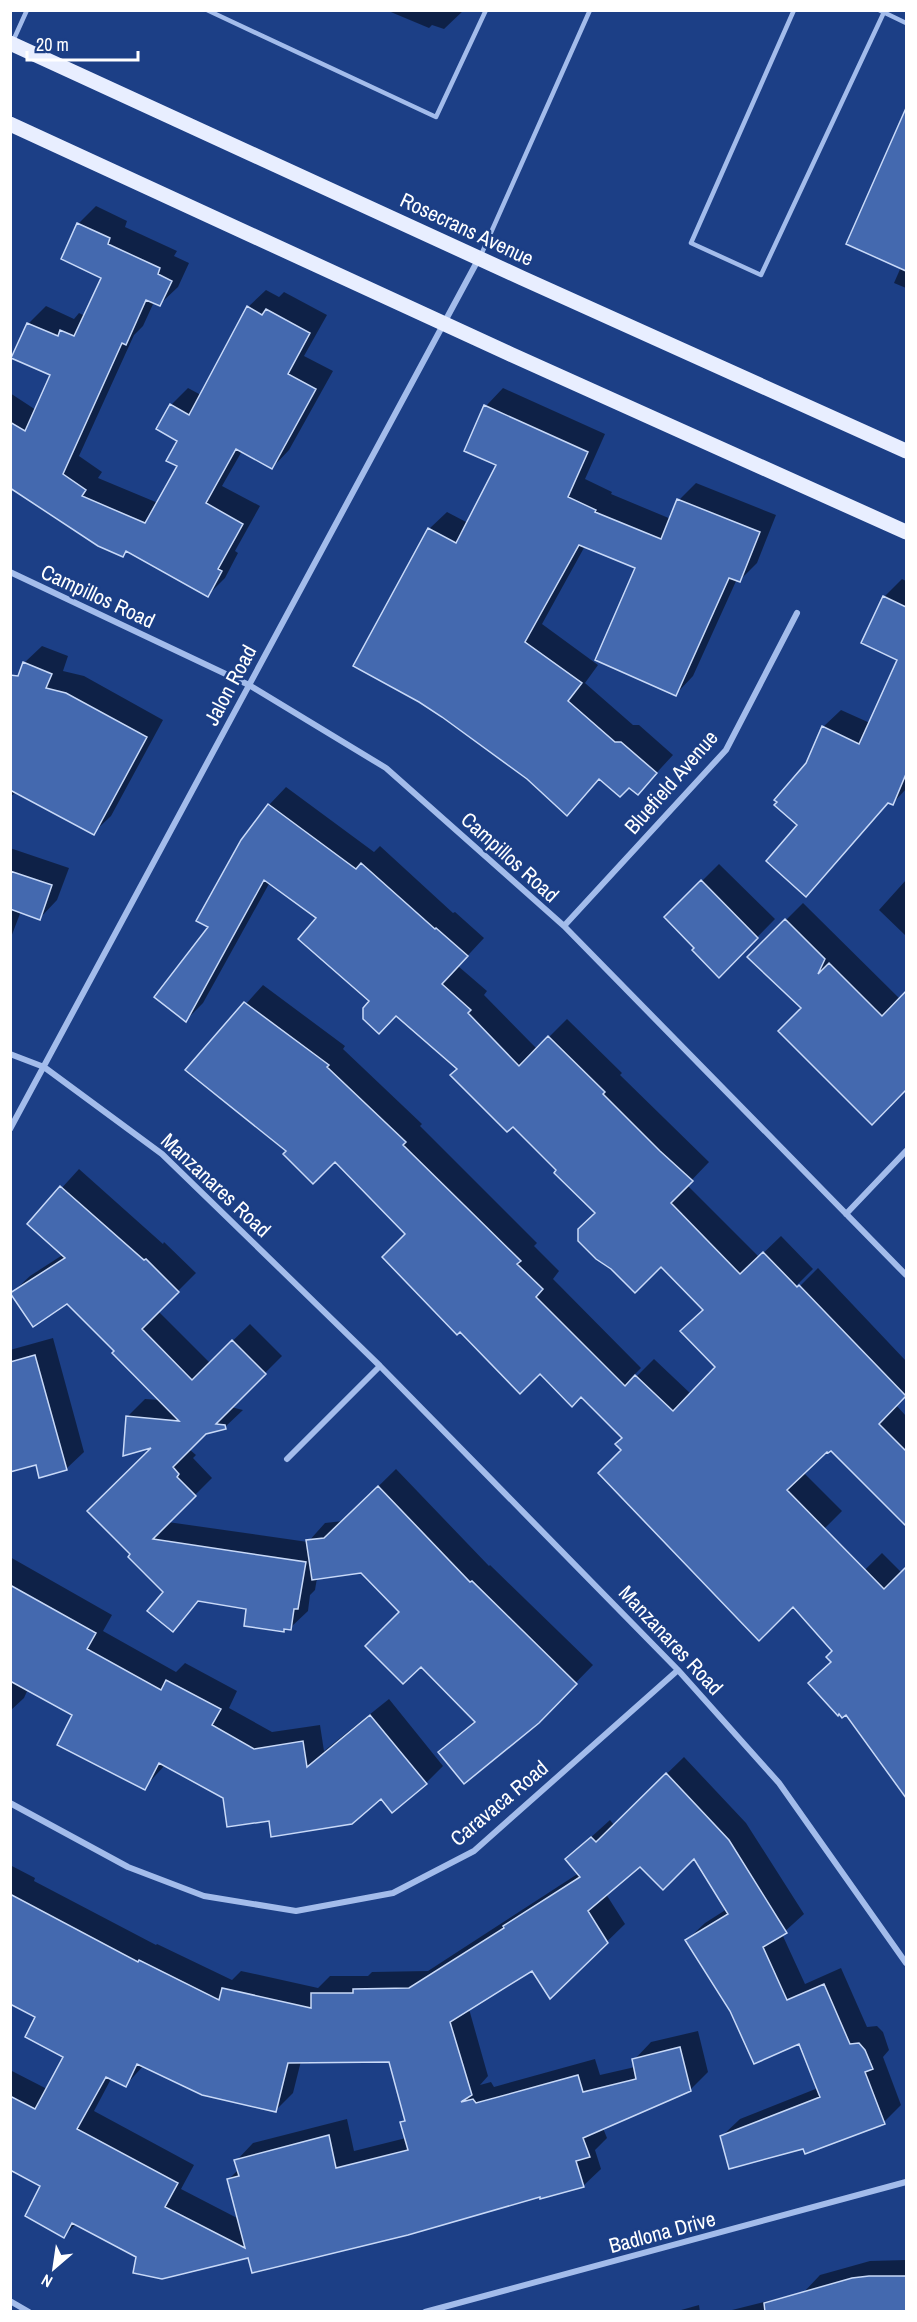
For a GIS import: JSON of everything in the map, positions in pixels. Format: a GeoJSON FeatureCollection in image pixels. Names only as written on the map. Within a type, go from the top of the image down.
{"type":"FeatureCollection","features":[{"type":"Feature","properties":{"kind":"main road","name":"Rosecrans Avenue"},"geometry":{"type":"LineString","coordinates":[[11,43],[906,451]]}},
{"type":"Feature","properties":{"kind":"main road"},"geometry":{"type":"LineString","coordinates":[[10,124],[444,324],[906,532]]}},
{"type":"Feature","properties":{"kind":"street","name":"Jalon Road"},"geometry":{"type":"LineString","coordinates":[[10,1128],[479,258]]}},
{"type":"Feature","properties":{"kind":"street","name":"Campillos Road"},"geometry":{"type":"LineString","coordinates":[[10,572],[249,685],[386,768],[564,926],[906,1275]]}},
{"type":"Feature","properties":{"kind":"street","name":"Bluefield Avenue"},"geometry":{"type":"LineString","coordinates":[[564,926],[726,750],[797,613]]}},
{"type":"Feature","properties":{"kind":"street","name":"Manzanares Road"},"geometry":{"type":"LineString","coordinates":[[10,1054],[44,1067],[162,1154],[380,1366],[678,1670],[779,1783],[906,1964]]}},
{"type":"Feature","properties":{"kind":"street"},"geometry":{"type":"LineString","coordinates":[[846,1214],[906,1151]]}},
{"type":"Feature","properties":{"kind":"street"},"geometry":{"type":"LineString","coordinates":[[287,1459],[380,1366]]}},
{"type":"Feature","properties":{"kind":"street","name":"Caravaca Road"},"geometry":{"type":"LineString","coordinates":[[10,1803],[129,1867],[204,1896],[296,1911],[393,1893],[474,1851],[678,1670]]}},
{"type":"Feature","properties":{"kind":"street","name":"Badlona Drive"},"geometry":{"type":"LineString","coordinates":[[425,2312],[906,2182]]}},
{"type":"Feature","properties":{"kind":"street"},"geometry":{"type":"LineString","coordinates":[[10,2301],[29,2312]]}},
{"type":"Feature","properties":{"kind":"street"},"geometry":{"type":"LineString","coordinates":[[464,2302],[467,2312]]}},
{"type":"Feature","properties":{"kind":"lane"},"geometry":{"type":"LineString","coordinates":[[11,43],[27,10]]}},
{"type":"Feature","properties":{"kind":"lane"},"geometry":{"type":"LineString","coordinates":[[207,10],[436,117],[486,10]]}},
{"type":"Feature","properties":{"kind":"lane"},"geometry":{"type":"LineString","coordinates":[[479,258],[590,10]]}},
{"type":"Feature","properties":{"kind":"lane"},"geometry":{"type":"LineString","coordinates":[[794,10],[691,243],[761,275],[883,11],[906,23]]}},
{"type":"Feature","properties":{"kind":"building"},"geometry":{"type":"Polygon","coordinates":[[[906,108],[906,271],[846,244],[906,108]]]}},
{"type":"Feature","properties":{"kind":"building"},"geometry":{"type":"Polygon","coordinates":[[[77,223],[110,238],[108,244],[160,268],[158,274],[172,281],[160,306],[146,300],[126,345],[122,343],[63,474],[86,490],[82,496],[145,523],[177,466],[166,461],[177,441],[156,429],[170,404],[189,415],[247,306],[262,315],[266,309],[310,333],[288,374],[316,389],[272,469],[236,449],[206,503],[243,524],[218,569],[222,571],[208,597],[126,551],[123,557],[98,546],[10,488],[10,422],[25,431],[50,375],[11,358],[27,323],[58,336],[60,330],[74,336],[101,278],[61,259],[77,223]]]}},
{"type":"Feature","properties":{"kind":"building"},"geometry":{"type":"Polygon","coordinates":[[[484,405],[588,452],[568,497],[596,510],[595,512],[661,539],[677,499],[760,532],[740,582],[729,578],[676,696],[595,660],[635,568],[579,545],[525,642],[582,683],[568,701],[615,742],[621,742],[657,773],[638,795],[629,788],[620,797],[599,779],[567,816],[527,779],[442,717],[353,666],[428,528],[456,543],[496,465],[464,451],[484,405]]]}},
{"type":"Feature","properties":{"kind":"building"},"geometry":{"type":"Polygon","coordinates":[[[883,596],[906,607],[906,774],[893,805],[888,803],[806,897],[766,861],[797,825],[774,805],[777,802],[774,800],[806,763],[822,726],[859,744],[897,660],[861,643],[883,596]]]}},
{"type":"Feature","properties":{"kind":"building"},"geometry":{"type":"Polygon","coordinates":[[[23,662],[52,674],[46,688],[66,693],[147,737],[94,835],[10,790],[10,675],[18,676],[23,662]]]}},
{"type":"Feature","properties":{"kind":"building"},"geometry":{"type":"Polygon","coordinates":[[[268,804],[356,869],[361,863],[468,956],[442,984],[471,1010],[468,1013],[519,1066],[548,1036],[660,1151],[693,1181],[671,1203],[740,1274],[763,1252],[797,1287],[799,1285],[906,1396],[879,1424],[906,1451],[906,1526],[831,1451],[827,1452],[787,1490],[884,1589],[906,1567],[906,1798],[846,1715],[842,1718],[839,1714],[838,1716],[808,1683],[831,1662],[826,1657],[832,1651],[793,1607],[759,1641],[598,1473],[621,1450],[615,1444],[622,1438],[581,1397],[572,1407],[540,1374],[520,1394],[460,1332],[457,1335],[382,1257],[405,1234],[335,1162],[313,1184],[283,1154],[286,1151],[185,1070],[244,1002],[329,1065],[327,1067],[406,1142],[403,1145],[521,1261],[517,1264],[543,1289],[536,1297],[625,1386],[635,1375],[673,1411],[715,1367],[680,1331],[703,1310],[661,1267],[635,1293],[611,1269],[596,1259],[578,1241],[578,1229],[595,1213],[554,1173],[556,1170],[513,1127],[507,1132],[450,1075],[457,1069],[396,1016],[379,1034],[363,1019],[363,1008],[369,1001],[298,939],[316,918],[264,880],[186,1022],[154,997],[208,927],[196,921],[241,840],[268,804]]]}},
{"type":"Feature","properties":{"kind":"building"},"geometry":{"type":"Polygon","coordinates":[[[10,871],[52,885],[40,920],[10,909],[10,871]]]}},
{"type":"Feature","properties":{"kind":"building"},"geometry":{"type":"Polygon","coordinates":[[[701,880],[758,938],[719,978],[664,917],[701,880]]]}},
{"type":"Feature","properties":{"kind":"building"},"geometry":{"type":"Polygon","coordinates":[[[785,919],[825,959],[818,974],[829,963],[882,1016],[906,991],[906,1090],[872,1125],[778,1031],[801,1008],[747,957],[785,919]]]}},
{"type":"Feature","properties":{"kind":"building"},"geometry":{"type":"Polygon","coordinates":[[[60,1186],[144,1260],[146,1259],[179,1292],[142,1329],[192,1380],[232,1340],[266,1374],[216,1424],[225,1425],[226,1429],[206,1434],[173,1467],[179,1474],[177,1477],[196,1496],[153,1539],[306,1562],[298,1609],[294,1609],[291,1630],[284,1629],[284,1632],[244,1626],[246,1609],[198,1601],[173,1632],[147,1611],[163,1592],[128,1557],[130,1554],[87,1511],[151,1448],[123,1456],[126,1416],[179,1421],[67,1304],[33,1327],[10,1293],[65,1258],[27,1224],[60,1186]]]}},
{"type":"Feature","properties":{"kind":"building"},"geometry":{"type":"Polygon","coordinates":[[[35,1355],[67,1470],[39,1478],[36,1465],[10,1472],[10,1362],[35,1355]]]}},
{"type":"Feature","properties":{"kind":"building"},"geometry":{"type":"Polygon","coordinates":[[[378,1486],[470,1582],[472,1581],[577,1684],[539,1723],[464,1784],[438,1752],[475,1722],[421,1667],[403,1684],[365,1646],[399,1612],[361,1573],[312,1580],[306,1540],[324,1538],[378,1486]]]}},
{"type":"Feature","properties":{"kind":"building"},"geometry":{"type":"Polygon","coordinates":[[[10,1585],[96,1633],[87,1649],[161,1690],[166,1680],[221,1709],[212,1725],[254,1749],[303,1741],[307,1767],[370,1715],[427,1784],[392,1813],[381,1799],[352,1824],[271,1837],[269,1821],[227,1827],[223,1798],[159,1763],[145,1790],[57,1745],[72,1715],[10,1681],[10,1585]]]}},
{"type":"Feature","properties":{"kind":"building"},"geometry":{"type":"Polygon","coordinates":[[[666,1773],[729,1840],[787,1933],[763,1947],[787,2000],[824,1984],[850,2044],[859,2043],[865,2050],[873,2069],[865,2072],[885,2124],[805,2154],[803,2149],[729,2169],[720,2136],[820,2097],[799,2044],[754,2064],[730,2011],[685,1940],[728,1914],[694,1859],[663,1890],[640,1867],[588,1911],[608,1943],[550,1999],[532,1971],[450,2022],[472,2095],[461,2102],[473,2099],[476,2103],[578,2075],[583,2092],[636,2079],[632,2059],[680,2047],[691,2091],[583,2138],[590,2157],[576,2161],[584,2187],[540,2199],[540,2197],[408,2235],[252,2273],[248,2258],[162,2279],[133,2273],[136,2257],[72,2223],[64,2238],[25,2216],[40,2186],[10,2170],[10,2096],[35,2109],[63,2057],[25,2037],[35,2017],[10,2004],[10,1894],[138,1962],[139,1960],[219,2000],[222,1988],[311,2008],[311,1993],[353,1993],[353,1989],[409,1988],[580,1877],[565,1859],[591,1837],[596,1842],[666,1773]],[[389,2062],[288,2063],[276,2112],[202,2095],[137,2064],[126,2087],[106,2077],[77,2129],[178,2183],[165,2207],[245,2248],[227,2179],[239,2176],[234,2160],[329,2135],[336,2168],[408,2150],[400,2122],[405,2121],[389,2062]]]}},
{"type":"Feature","properties":{"kind":"building"},"geometry":{"type":"Polygon","coordinates":[[[906,2276],[906,2312],[765,2312],[764,2303],[852,2278],[906,2276]]]}}]}
